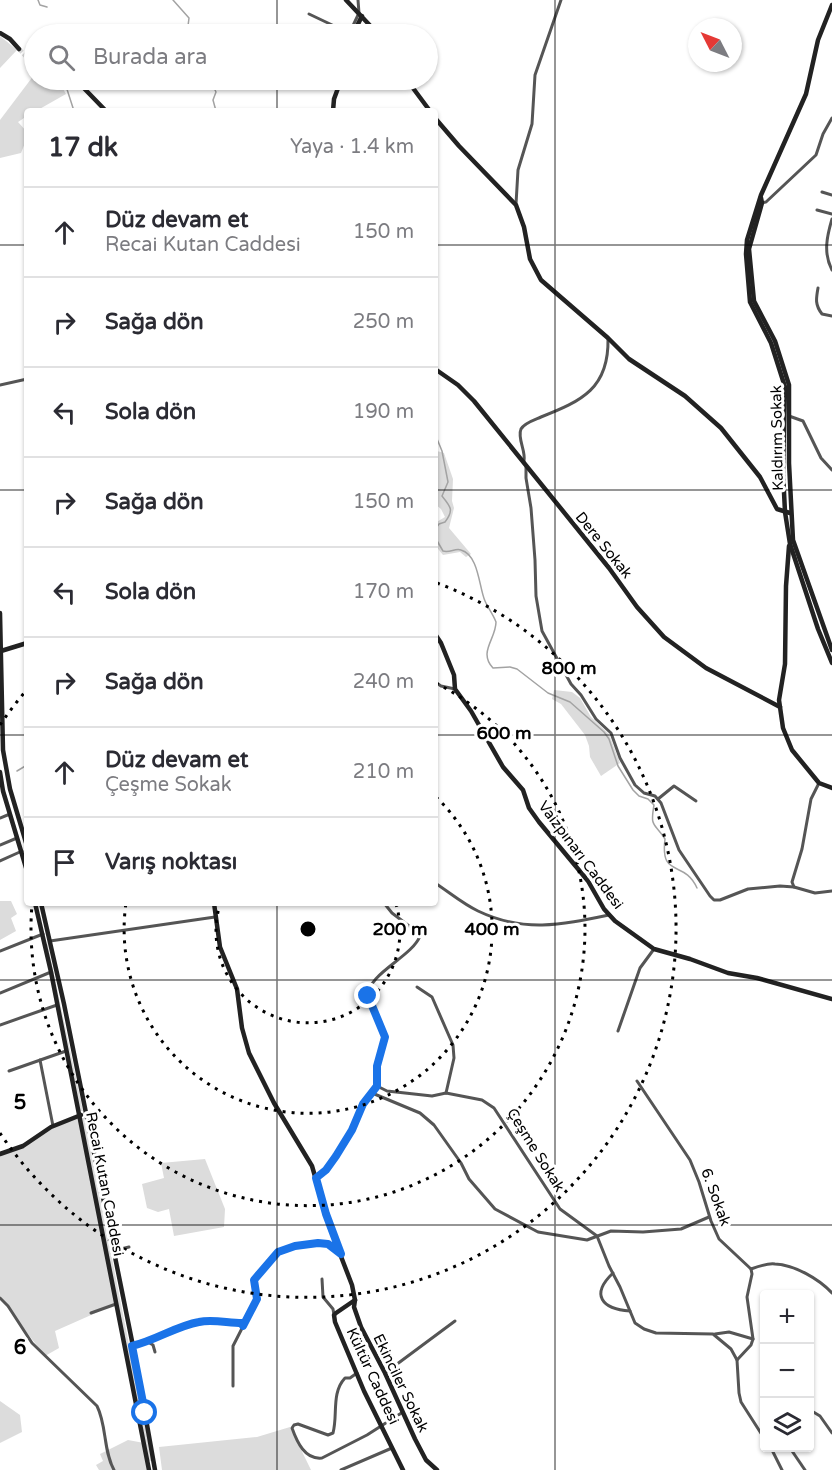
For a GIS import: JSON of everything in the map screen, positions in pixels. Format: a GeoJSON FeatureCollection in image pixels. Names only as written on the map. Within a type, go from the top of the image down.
{"type":"FeatureCollection","features":[{"type":"Feature","properties":{"kind":"street"},"geometry":{"type":"LineString","coordinates":[[346,0],[369,24]]}},
{"type":"Feature","properties":{"kind":"street"},"geometry":{"type":"LineString","coordinates":[[356,24],[361,15],[358,0]]}},
{"type":"Feature","properties":{"kind":"street"},"geometry":{"type":"LineString","coordinates":[[561,0],[535,75],[533,118],[518,170],[516,205],[524,227],[530,259],[538,276],[629,359],[685,396],[721,428],[759,477],[777,509],[788,512]]}},
{"type":"Feature","properties":{"kind":"street","name":"Kaldırım Sokak"},"geometry":{"type":"LineString","coordinates":[[832,5],[818,40],[806,94],[761,195],[746,246],[748,295],[784,377],[788,512],[792,542],[786,586],[786,652],[780,692],[783,728],[789,747],[819,783],[832,788]]}},
{"type":"Feature","properties":{"kind":"street"},"geometry":{"type":"LineString","coordinates":[[309,15],[328,24]]}},
{"type":"Feature","properties":{"kind":"street"},"geometry":{"type":"LineString","coordinates":[[0,33],[10,39],[19,49]]}},
{"type":"Feature","properties":{"kind":"street"},"geometry":{"type":"LineString","coordinates":[[86,90],[103,108]]}},
{"type":"Feature","properties":{"kind":"street"},"geometry":{"type":"LineString","coordinates":[[333,108],[337,90]]}},
{"type":"Feature","properties":{"kind":"street"},"geometry":{"type":"LineString","coordinates":[[414,90],[428,108]]}},
{"type":"Feature","properties":{"kind":"street"},"geometry":{"type":"LineString","coordinates":[[760,203],[766,202],[791,181],[816,155],[823,134],[832,118]]}},
{"type":"Feature","properties":{"kind":"street"},"geometry":{"type":"LineString","coordinates":[[438,122],[516,205]]}},
{"type":"Feature","properties":{"kind":"street"},"geometry":{"type":"LineString","coordinates":[[822,192],[832,195]]}},
{"type":"Feature","properties":{"kind":"street"},"geometry":{"type":"LineString","coordinates":[[817,210],[832,217],[826,246],[827,259],[832,270]]}},
{"type":"Feature","properties":{"kind":"street"},"geometry":{"type":"LineString","coordinates":[[818,288],[815,303],[823,314],[832,316]]}},
{"type":"Feature","properties":{"kind":"street"},"geometry":{"type":"LineString","coordinates":[[608,338],[607,361],[595,385],[576,402],[533,421],[522,428],[520,433],[525,453],[536,566],[537,606],[542,631],[571,684],[596,719],[611,733],[618,754],[635,785],[644,793],[658,799],[680,850],[712,898],[723,900],[753,888],[794,887],[815,893],[832,891]]}},
{"type":"Feature","properties":{"kind":"street","name":"Dere Sokak"},"geometry":{"type":"LineString","coordinates":[[438,371],[458,385],[474,401],[664,637],[706,668],[780,707]]}},
{"type":"Feature","properties":{"kind":"street"},"geometry":{"type":"LineString","coordinates":[[0,385],[24,380]]}},
{"type":"Feature","properties":{"kind":"street"},"geometry":{"type":"LineString","coordinates":[[786,415],[803,421],[823,462],[832,470]]}},
{"type":"Feature","properties":{"kind":"street"},"geometry":{"type":"LineString","coordinates":[[792,542],[832,650]]}},
{"type":"Feature","properties":{"kind":"street"},"geometry":{"type":"LineString","coordinates":[[792,542],[818,629],[832,663]]}},
{"type":"Feature","properties":{"kind":"street"},"geometry":{"type":"LineString","coordinates":[[0,613],[3,750],[10,789],[24,836]]}},
{"type":"Feature","properties":{"kind":"street","name":"Vaizpınarı Caddesi"},"geometry":{"type":"LineString","coordinates":[[438,638],[454,675],[455,689],[471,711],[503,767],[523,790],[533,814],[588,881],[609,915],[654,949],[728,973],[757,978],[832,999]]}},
{"type":"Feature","properties":{"kind":"street"},"geometry":{"type":"LineString","coordinates":[[1,651],[24,644]]}},
{"type":"Feature","properties":{"kind":"street"},"geometry":{"type":"LineString","coordinates":[[438,684],[455,689]]}},
{"type":"Feature","properties":{"kind":"street"},"geometry":{"type":"LineString","coordinates":[[0,772],[2,794],[24,859]]}},
{"type":"Feature","properties":{"kind":"street"},"geometry":{"type":"LineString","coordinates":[[794,887],[792,882],[802,849],[811,799],[819,783]]}},
{"type":"Feature","properties":{"kind":"street"},"geometry":{"type":"LineString","coordinates":[[658,799],[674,786],[696,801]]}},
{"type":"Feature","properties":{"kind":"street"},"geometry":{"type":"LineString","coordinates":[[0,818],[10,814]]}},
{"type":"Feature","properties":{"kind":"street"},"geometry":{"type":"LineString","coordinates":[[0,845],[18,838]]}},
{"type":"Feature","properties":{"kind":"street"},"geometry":{"type":"LineString","coordinates":[[0,861],[22,851]]}},
{"type":"Feature","properties":{"kind":"street"},"geometry":{"type":"LineString","coordinates":[[438,885],[478,911],[522,925],[555,925],[609,915]]}},
{"type":"Feature","properties":{"kind":"street","name":"Recai Kutan Caddesi"},"geometry":{"type":"LineString","coordinates":[[36,906],[51,972],[149,1470]]}},
{"type":"Feature","properties":{"kind":"street","name":"Recai Kutan Caddesi"},"geometry":{"type":"LineString","coordinates":[[42,906],[86,1113],[154,1470]]}},
{"type":"Feature","properties":{"kind":"street","name":"Ekinciler Sokak"},"geometry":{"type":"LineString","coordinates":[[214,906],[222,956],[237,989],[242,1028],[249,1053],[274,1103],[308,1158],[352,1285],[354,1307],[361,1327],[426,1460],[437,1470]]}},
{"type":"Feature","properties":{"kind":"street"},"geometry":{"type":"LineString","coordinates":[[316,1178],[326,1170],[336,1156],[352,1130],[363,1104],[377,1086],[377,1066],[385,1037],[368,991],[378,977],[420,936],[386,906]]}},
{"type":"Feature","properties":{"kind":"street"},"geometry":{"type":"LineString","coordinates":[[50,941],[216,917]]}},
{"type":"Feature","properties":{"kind":"street"},"geometry":{"type":"LineString","coordinates":[[0,951],[43,934]]}},
{"type":"Feature","properties":{"kind":"street"},"geometry":{"type":"LineString","coordinates":[[618,1031],[640,968],[654,949]]}},
{"type":"Feature","properties":{"kind":"street"},"geometry":{"type":"LineString","coordinates":[[0,993],[51,972]]}},
{"type":"Feature","properties":{"kind":"street"},"geometry":{"type":"LineString","coordinates":[[417,987],[432,997],[453,1045],[454,1058],[446,1093]]}},
{"type":"Feature","properties":{"kind":"street"},"geometry":{"type":"LineString","coordinates":[[0,1025],[57,1005]]}},
{"type":"Feature","properties":{"kind":"street"},"geometry":{"type":"LineString","coordinates":[[9,1071],[66,1051]]}},
{"type":"Feature","properties":{"kind":"street"},"geometry":{"type":"LineString","coordinates":[[40,1060],[53,1126]]}},
{"type":"Feature","properties":{"kind":"street","name":"6. Sokak"},"geometry":{"type":"LineString","coordinates":[[637,1081],[690,1160],[716,1234],[722,1243],[751,1269]]}},
{"type":"Feature","properties":{"kind":"street","name":"Çeşme Sokak"},"geometry":{"type":"LineString","coordinates":[[377,1086],[387,1091],[432,1096],[446,1093],[482,1100],[494,1108],[560,1209],[597,1236]]}},
{"type":"Feature","properties":{"kind":"street"},"geometry":{"type":"LineString","coordinates":[[372,1093],[420,1113],[430,1121],[461,1163],[469,1179],[498,1211],[544,1233],[584,1240],[611,1231],[643,1232],[681,1229],[709,1217]]}},
{"type":"Feature","properties":{"kind":"street"},"geometry":{"type":"LineString","coordinates":[[0,1154],[23,1146],[53,1126],[86,1113]]}},
{"type":"Feature","properties":{"kind":"street"},"geometry":{"type":"LineString","coordinates":[[597,1236],[630,1311],[639,1326],[656,1333],[729,1332],[753,1339]]}},
{"type":"Feature","properties":{"kind":"street"},"geometry":{"type":"LineString","coordinates":[[233,1386],[233,1346],[257,1299],[254,1280],[278,1252],[295,1246],[328,1244],[341,1254]]}},
{"type":"Feature","properties":{"kind":"street"},"geometry":{"type":"LineString","coordinates":[[113,1251],[129,1247]]}},
{"type":"Feature","properties":{"kind":"street"},"geometry":{"type":"LineString","coordinates":[[737,1360],[751,1346],[753,1339],[747,1297],[751,1269],[771,1264],[784,1265],[820,1281],[832,1293]]}},
{"type":"Feature","properties":{"kind":"street"},"geometry":{"type":"LineString","coordinates":[[613,1273],[602,1286],[600,1293],[602,1299],[610,1307],[630,1311]]}},
{"type":"Feature","properties":{"kind":"street"},"geometry":{"type":"LineString","coordinates":[[322,1279],[323,1297],[333,1309],[334,1315]]}},
{"type":"Feature","properties":{"kind":"street"},"geometry":{"type":"LineString","coordinates":[[0,1298],[8,1306],[32,1343],[97,1406],[101,1414],[108,1458],[114,1470]]}},
{"type":"Feature","properties":{"kind":"street","name":"Kültür Caddesi"},"geometry":{"type":"LineString","coordinates":[[355,1300],[349,1302],[334,1315],[341,1340],[403,1470]]}},
{"type":"Feature","properties":{"kind":"street"},"geometry":{"type":"LineString","coordinates":[[91,1313],[116,1304]]}},
{"type":"Feature","properties":{"kind":"street"},"geometry":{"type":"LineString","coordinates":[[132,1346],[168,1334],[179,1327],[202,1321],[242,1323],[243,1326]]}},
{"type":"Feature","properties":{"kind":"street"},"geometry":{"type":"LineString","coordinates":[[385,1373],[455,1321]]}},
{"type":"Feature","properties":{"kind":"street"},"geometry":{"type":"LineString","coordinates":[[713,1334],[730,1349],[737,1360],[741,1402],[760,1430]]}},
{"type":"Feature","properties":{"kind":"street"},"geometry":{"type":"LineString","coordinates":[[148,1342],[153,1345],[154,1352]]}},
{"type":"Feature","properties":{"kind":"street"},"geometry":{"type":"LineString","coordinates":[[357,1373],[340,1383],[336,1397],[336,1424],[333,1433],[328,1436],[298,1424],[292,1428],[303,1451],[315,1459],[322,1458],[403,1412]]}},
{"type":"Feature","properties":{"kind":"street"},"geometry":{"type":"LineString","coordinates":[[814,1412],[820,1416],[832,1433]]}},
{"type":"Feature","properties":{"kind":"street"},"geometry":{"type":"LineString","coordinates":[[341,1470],[393,1447]]}},
{"type":"Feature","properties":{"kind":"street"},"geometry":{"type":"LineString","coordinates":[[773,1452],[782,1470]]}},
{"type":"Feature","properties":{"kind":"street"},"geometry":{"type":"LineString","coordinates":[[793,1452],[805,1470]]}},
{"type":"Feature","properties":{"kind":"shaded area"},"geometry":{"type":"Polygon","coordinates":[[[0,36],[17,50],[0,68],[0,36]]]}},
{"type":"Feature","properties":{"kind":"shaded area"},"geometry":{"type":"Polygon","coordinates":[[[24,88],[64,90],[66,94],[41,108],[24,108],[24,118],[18,122],[24,129],[24,146],[21,153],[0,158],[0,120],[24,88]]]}},
{"type":"Feature","properties":{"kind":"shaded area"},"geometry":{"type":"Polygon","coordinates":[[[438,451],[444,453],[453,479],[454,508],[449,528],[471,554],[466,557],[460,552],[443,555],[438,549],[438,521],[445,517],[438,506],[438,451]]]}},
{"type":"Feature","properties":{"kind":"shaded area"},"geometry":{"type":"Polygon","coordinates":[[[554,690],[572,692],[580,698],[591,717],[609,734],[620,763],[601,776],[590,757],[585,735],[561,704],[552,699],[554,690]]]}},
{"type":"Feature","properties":{"kind":"shaded area"},"geometry":{"type":"Polygon","coordinates":[[[0,901],[11,901],[17,914],[11,918],[16,931],[0,940],[0,901]]]}},
{"type":"Feature","properties":{"kind":"shaded area"},"geometry":{"type":"Polygon","coordinates":[[[47,941],[83,1111],[80,1111],[47,941]]]}},
{"type":"Feature","properties":{"kind":"shaded area"},"geometry":{"type":"Polygon","coordinates":[[[79,1115],[116,1304],[55,1331],[59,1348],[45,1356],[0,1298],[0,1152],[14,1149],[53,1126],[79,1115]]]}},
{"type":"Feature","properties":{"kind":"shaded area"},"geometry":{"type":"Polygon","coordinates":[[[81,1118],[84,1118],[152,1461],[149,1461],[81,1118]]]}},
{"type":"Feature","properties":{"kind":"shaded area"},"geometry":{"type":"Polygon","coordinates":[[[205,1159],[225,1209],[224,1227],[174,1236],[169,1209],[158,1212],[147,1208],[142,1184],[164,1178],[161,1163],[205,1159]]]}},
{"type":"Feature","properties":{"kind":"shaded area"},"geometry":{"type":"Polygon","coordinates":[[[0,1401],[20,1415],[22,1432],[0,1443],[0,1401]]]}},
{"type":"Feature","properties":{"kind":"shaded area"},"geometry":{"type":"Polygon","coordinates":[[[290,1427],[311,1470],[162,1470],[159,1447],[257,1437],[290,1427]]]}},
{"type":"Feature","properties":{"kind":"shaded area"},"geometry":{"type":"Polygon","coordinates":[[[128,1440],[144,1443],[149,1470],[99,1470],[96,1465],[103,1461],[100,1454],[128,1440]]]}},
{"type":"Feature","properties":{"kind":"waterway"},"geometry":{"type":"LineString","coordinates":[[38,0],[40,5],[47,7]]}},
{"type":"Feature","properties":{"kind":"waterway"},"geometry":{"type":"LineString","coordinates":[[173,0],[189,18],[188,24]]}},
{"type":"Feature","properties":{"kind":"waterway"},"geometry":{"type":"LineString","coordinates":[[67,90],[73,108]]}},
{"type":"Feature","properties":{"kind":"waterway"},"geometry":{"type":"LineString","coordinates":[[215,90],[213,100],[215,108]]}},
{"type":"Feature","properties":{"kind":"waterway"},"geometry":{"type":"LineString","coordinates":[[438,441],[448,482],[442,496],[450,511],[445,522],[438,525]]}},
{"type":"Feature","properties":{"kind":"waterway"},"geometry":{"type":"LineString","coordinates":[[438,542],[443,551],[461,550],[472,558],[485,601],[496,622],[487,651],[493,668],[517,669],[548,693],[570,702],[604,732],[609,739],[618,766],[633,790],[654,805],[652,818],[665,839],[666,859],[692,879],[697,888]]}},
{"type":"Feature","properties":{"kind":"waterway"},"geometry":{"type":"LineString","coordinates":[[17,771],[24,767]]}},
{"type":"Feature","properties":{"kind":"tunnel"},"geometry":{"type":"LineString","coordinates":[[19,49],[24,54]]}},
{"type":"Feature","properties":{"kind":"route"},"geometry":{"type":"LineString","coordinates":[[145,1413],[132,1346],[168,1334],[179,1327],[202,1321],[242,1323],[243,1326],[257,1299],[254,1280],[278,1252],[295,1246],[318,1243],[328,1244],[341,1254],[316,1178],[326,1170],[336,1156],[352,1130],[363,1104],[377,1086],[375,1078],[385,1037],[368,996]]}}]}
